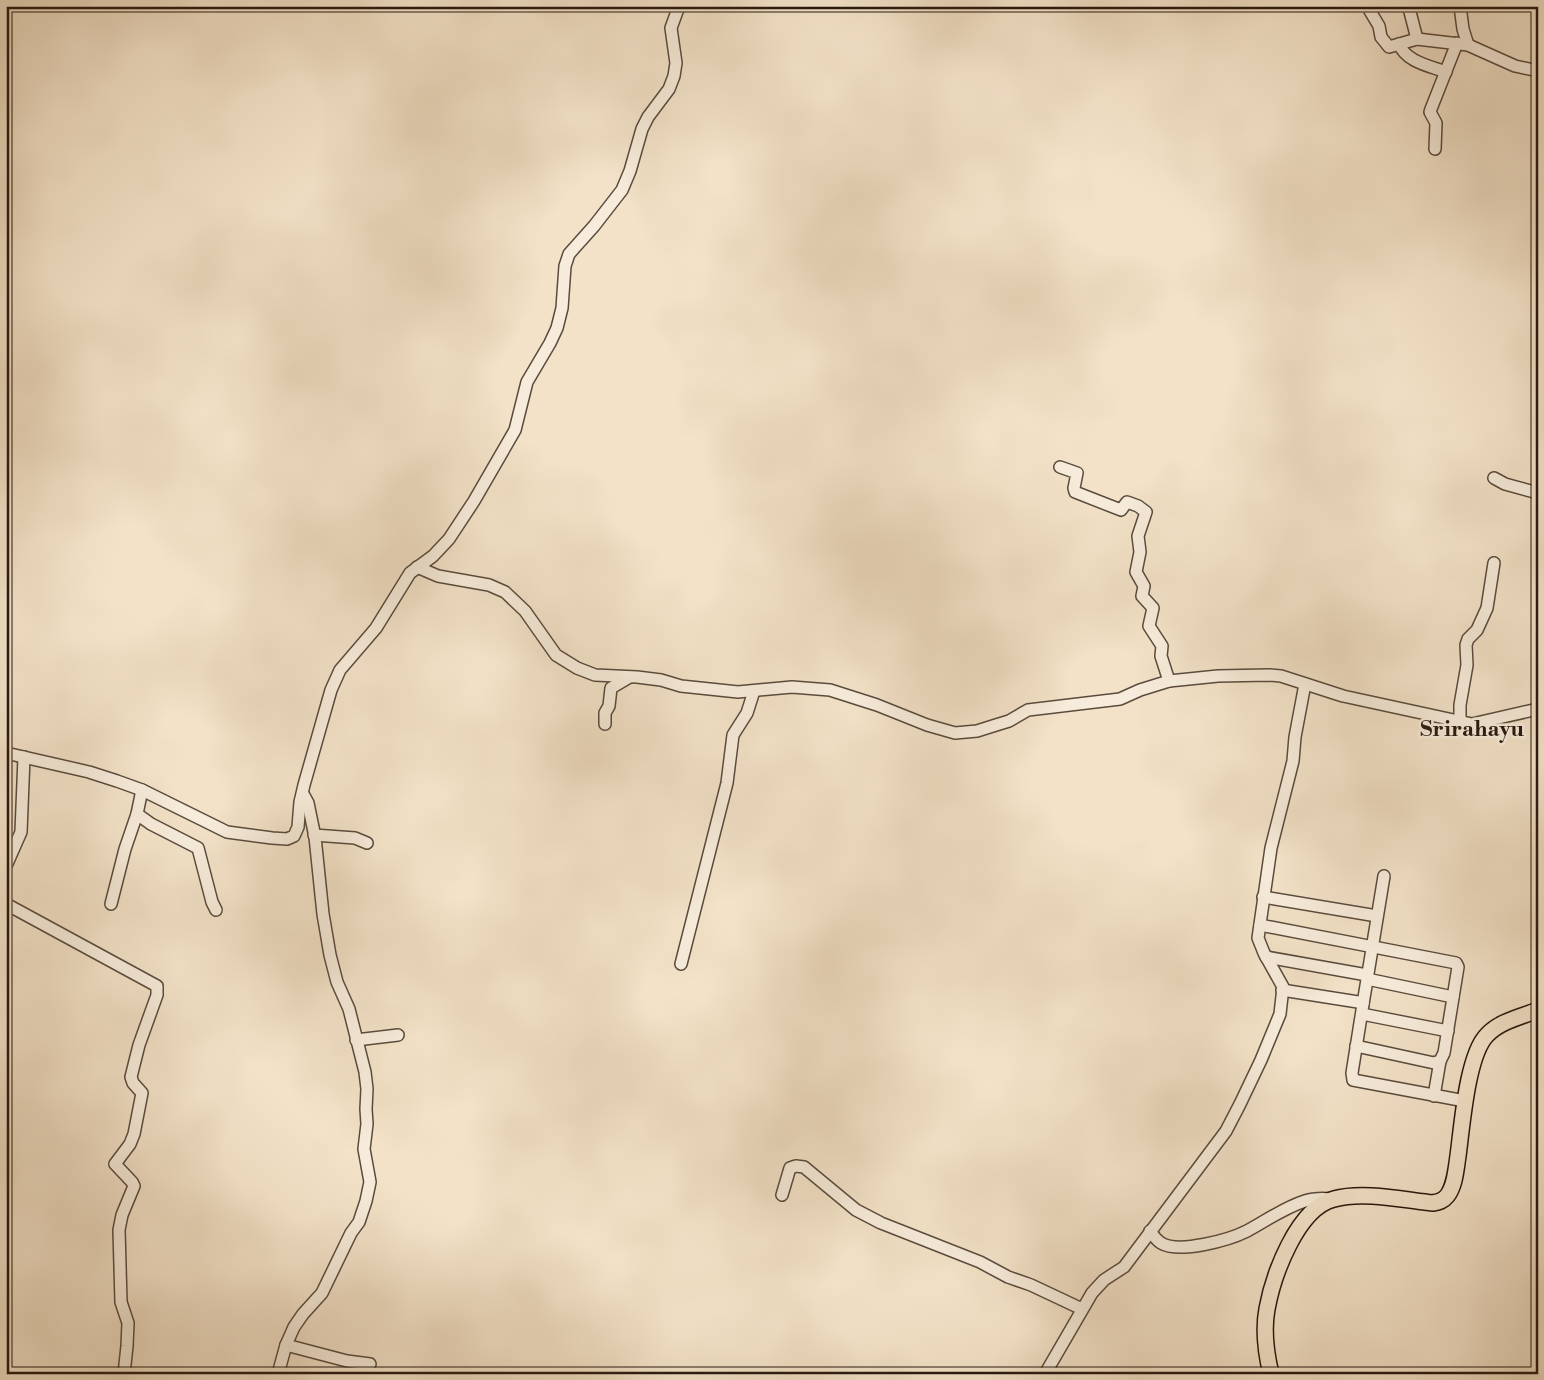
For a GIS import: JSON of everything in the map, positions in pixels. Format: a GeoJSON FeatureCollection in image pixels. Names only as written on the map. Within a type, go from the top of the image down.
{"type":"FeatureCollection","features":[{"type":"Feature","properties":{"kind":"main road"},"geometry":{"type":"LineString","coordinates":[[1271,1374],[1265,1342],[1266,1310],[1279,1264],[1305,1220],[1317,1208],[1332,1199],[1370,1197],[1433,1203],[1445,1198],[1451,1187],[1455,1172],[1465,1102],[1476,1051],[1486,1035],[1502,1024],[1538,1010]]}},
{"type":"Feature","properties":{"kind":"street"},"geometry":{"type":"LineString","coordinates":[[6,753],[89,772],[142,790],[227,832],[272,838],[291,838],[296,832],[303,794],[331,690],[340,670],[372,633],[402,585],[417,567],[433,556],[449,539],[516,430],[527,382],[557,328],[562,308],[565,266],[568,254],[594,226],[622,190],[630,171],[642,129],[648,117],[668,89],[674,76],[676,63],[672,28],[679,6]]}},
{"type":"Feature","properties":{"kind":"street"},"geometry":{"type":"LineString","coordinates":[[1370,6],[1370,11],[1380,26],[1381,37],[1390,47],[1418,39],[1462,44],[1515,66],[1538,71]]}},
{"type":"Feature","properties":{"kind":"street"},"geometry":{"type":"LineString","coordinates":[[1435,149],[1436,123],[1430,112],[1446,72],[1462,44],[1460,6]]}},
{"type":"Feature","properties":{"kind":"street"},"geometry":{"type":"LineString","coordinates":[[1409,8],[1418,39]]}},
{"type":"Feature","properties":{"kind":"street"},"geometry":{"type":"LineString","coordinates":[[1399,44],[1405,54],[1412,59],[1446,72]]}},
{"type":"Feature","properties":{"kind":"street"},"geometry":{"type":"LineString","coordinates":[[1060,467],[1077,473],[1074,492],[1106,503],[1118,510],[1121,510],[1127,502],[1138,506],[1146,512],[1138,536],[1140,552],[1136,572],[1144,586],[1142,596],[1153,608],[1149,626],[1162,646],[1161,656],[1169,681]]}},
{"type":"Feature","properties":{"kind":"street"},"geometry":{"type":"LineString","coordinates":[[1494,478],[1505,484],[1538,493]]}},
{"type":"Feature","properties":{"kind":"street"},"geometry":{"type":"LineString","coordinates":[[1460,722],[1460,705],[1467,665],[1466,644],[1468,639],[1477,630],[1487,608],[1494,563]]}},
{"type":"Feature","properties":{"kind":"street"},"geometry":{"type":"LineString","coordinates":[[417,567],[438,576],[484,584],[499,589],[510,596],[525,611],[556,655],[595,674],[661,680],[681,686],[738,692],[792,687],[830,690],[877,705],[927,725],[955,733],[977,730],[1009,721],[1028,710],[1120,699],[1140,690],[1169,681],[1218,676],[1269,675],[1293,679],[1343,696],[1425,712],[1472,724],[1538,709]]}},
{"type":"Feature","properties":{"kind":"street"},"geometry":{"type":"LineString","coordinates":[[605,724],[605,713],[609,706],[611,688],[629,677]]}},
{"type":"Feature","properties":{"kind":"street"},"geometry":{"type":"LineString","coordinates":[[1045,1374],[1082,1309],[1104,1280],[1124,1267],[1226,1131],[1261,1060],[1280,1014],[1283,987],[1266,957],[1258,938],[1271,848],[1293,761],[1294,737],[1305,684]]}},
{"type":"Feature","properties":{"kind":"street"},"geometry":{"type":"LineString","coordinates":[[680,964],[725,790],[733,735],[747,713],[754,691]]}},
{"type":"Feature","properties":{"kind":"street"},"geometry":{"type":"LineString","coordinates":[[6,866],[10,850],[21,832],[24,757]]}},
{"type":"Feature","properties":{"kind":"street"},"geometry":{"type":"LineString","coordinates":[[111,904],[142,790]]}},
{"type":"Feature","properties":{"kind":"street"},"geometry":{"type":"LineString","coordinates":[[278,1374],[286,1345],[294,1327],[322,1293],[351,1233],[359,1222],[370,1182],[364,1149],[367,1124],[365,1072],[349,1009],[337,982],[330,955],[323,914],[314,835],[308,803],[303,794]]}},
{"type":"Feature","properties":{"kind":"street"},"geometry":{"type":"LineString","coordinates":[[137,814],[151,824],[198,848],[212,902],[216,910]]}},
{"type":"Feature","properties":{"kind":"street"},"geometry":{"type":"LineString","coordinates":[[314,835],[355,838],[367,843]]}},
{"type":"Feature","properties":{"kind":"street"},"geometry":{"type":"LineString","coordinates":[[1384,876],[1356,1046],[1352,1073],[1353,1080],[1465,1102]]}},
{"type":"Feature","properties":{"kind":"street"},"geometry":{"type":"LineString","coordinates":[[1263,896],[1377,916]]}},
{"type":"Feature","properties":{"kind":"street"},"geometry":{"type":"LineString","coordinates":[[6,904],[158,986],[157,995],[139,1045],[131,1077],[133,1083],[142,1093],[137,1121],[130,1144],[116,1164],[134,1186],[122,1215],[120,1230],[121,1302],[128,1323],[124,1374]]}},
{"type":"Feature","properties":{"kind":"street"},"geometry":{"type":"LineString","coordinates":[[1260,925],[1455,962],[1458,967],[1448,1031],[1444,1053],[1440,1061],[1434,1096]]}},
{"type":"Feature","properties":{"kind":"street"},"geometry":{"type":"LineString","coordinates":[[1266,957],[1367,977],[1453,997]]}},
{"type":"Feature","properties":{"kind":"street"},"geometry":{"type":"LineString","coordinates":[[1282,990],[1358,1002],[1362,1009],[1448,1031]]}},
{"type":"Feature","properties":{"kind":"street"},"geometry":{"type":"LineString","coordinates":[[356,1040],[398,1036]]}},
{"type":"Feature","properties":{"kind":"street"},"geometry":{"type":"LineString","coordinates":[[1356,1046],[1434,1063],[1440,1061]]}},
{"type":"Feature","properties":{"kind":"street"},"geometry":{"type":"LineString","coordinates":[[782,1195],[789,1170],[792,1166],[800,1166],[809,1170],[856,1210],[881,1223],[980,1262],[1008,1277],[1031,1285],[1082,1309]]}},
{"type":"Feature","properties":{"kind":"street"},"geometry":{"type":"LineString","coordinates":[[1150,1231],[1158,1241],[1166,1245],[1199,1246],[1224,1240],[1246,1231],[1271,1215],[1305,1201],[1318,1198],[1332,1199]]}},
{"type":"Feature","properties":{"kind":"street"},"geometry":{"type":"LineString","coordinates":[[286,1345],[347,1361],[370,1364]]}},
{"type":"Feature","properties":{"kind":"district","name":"Srirahayu"},"geometry":{"type":"Point","coordinates":[1472,728]}}]}
